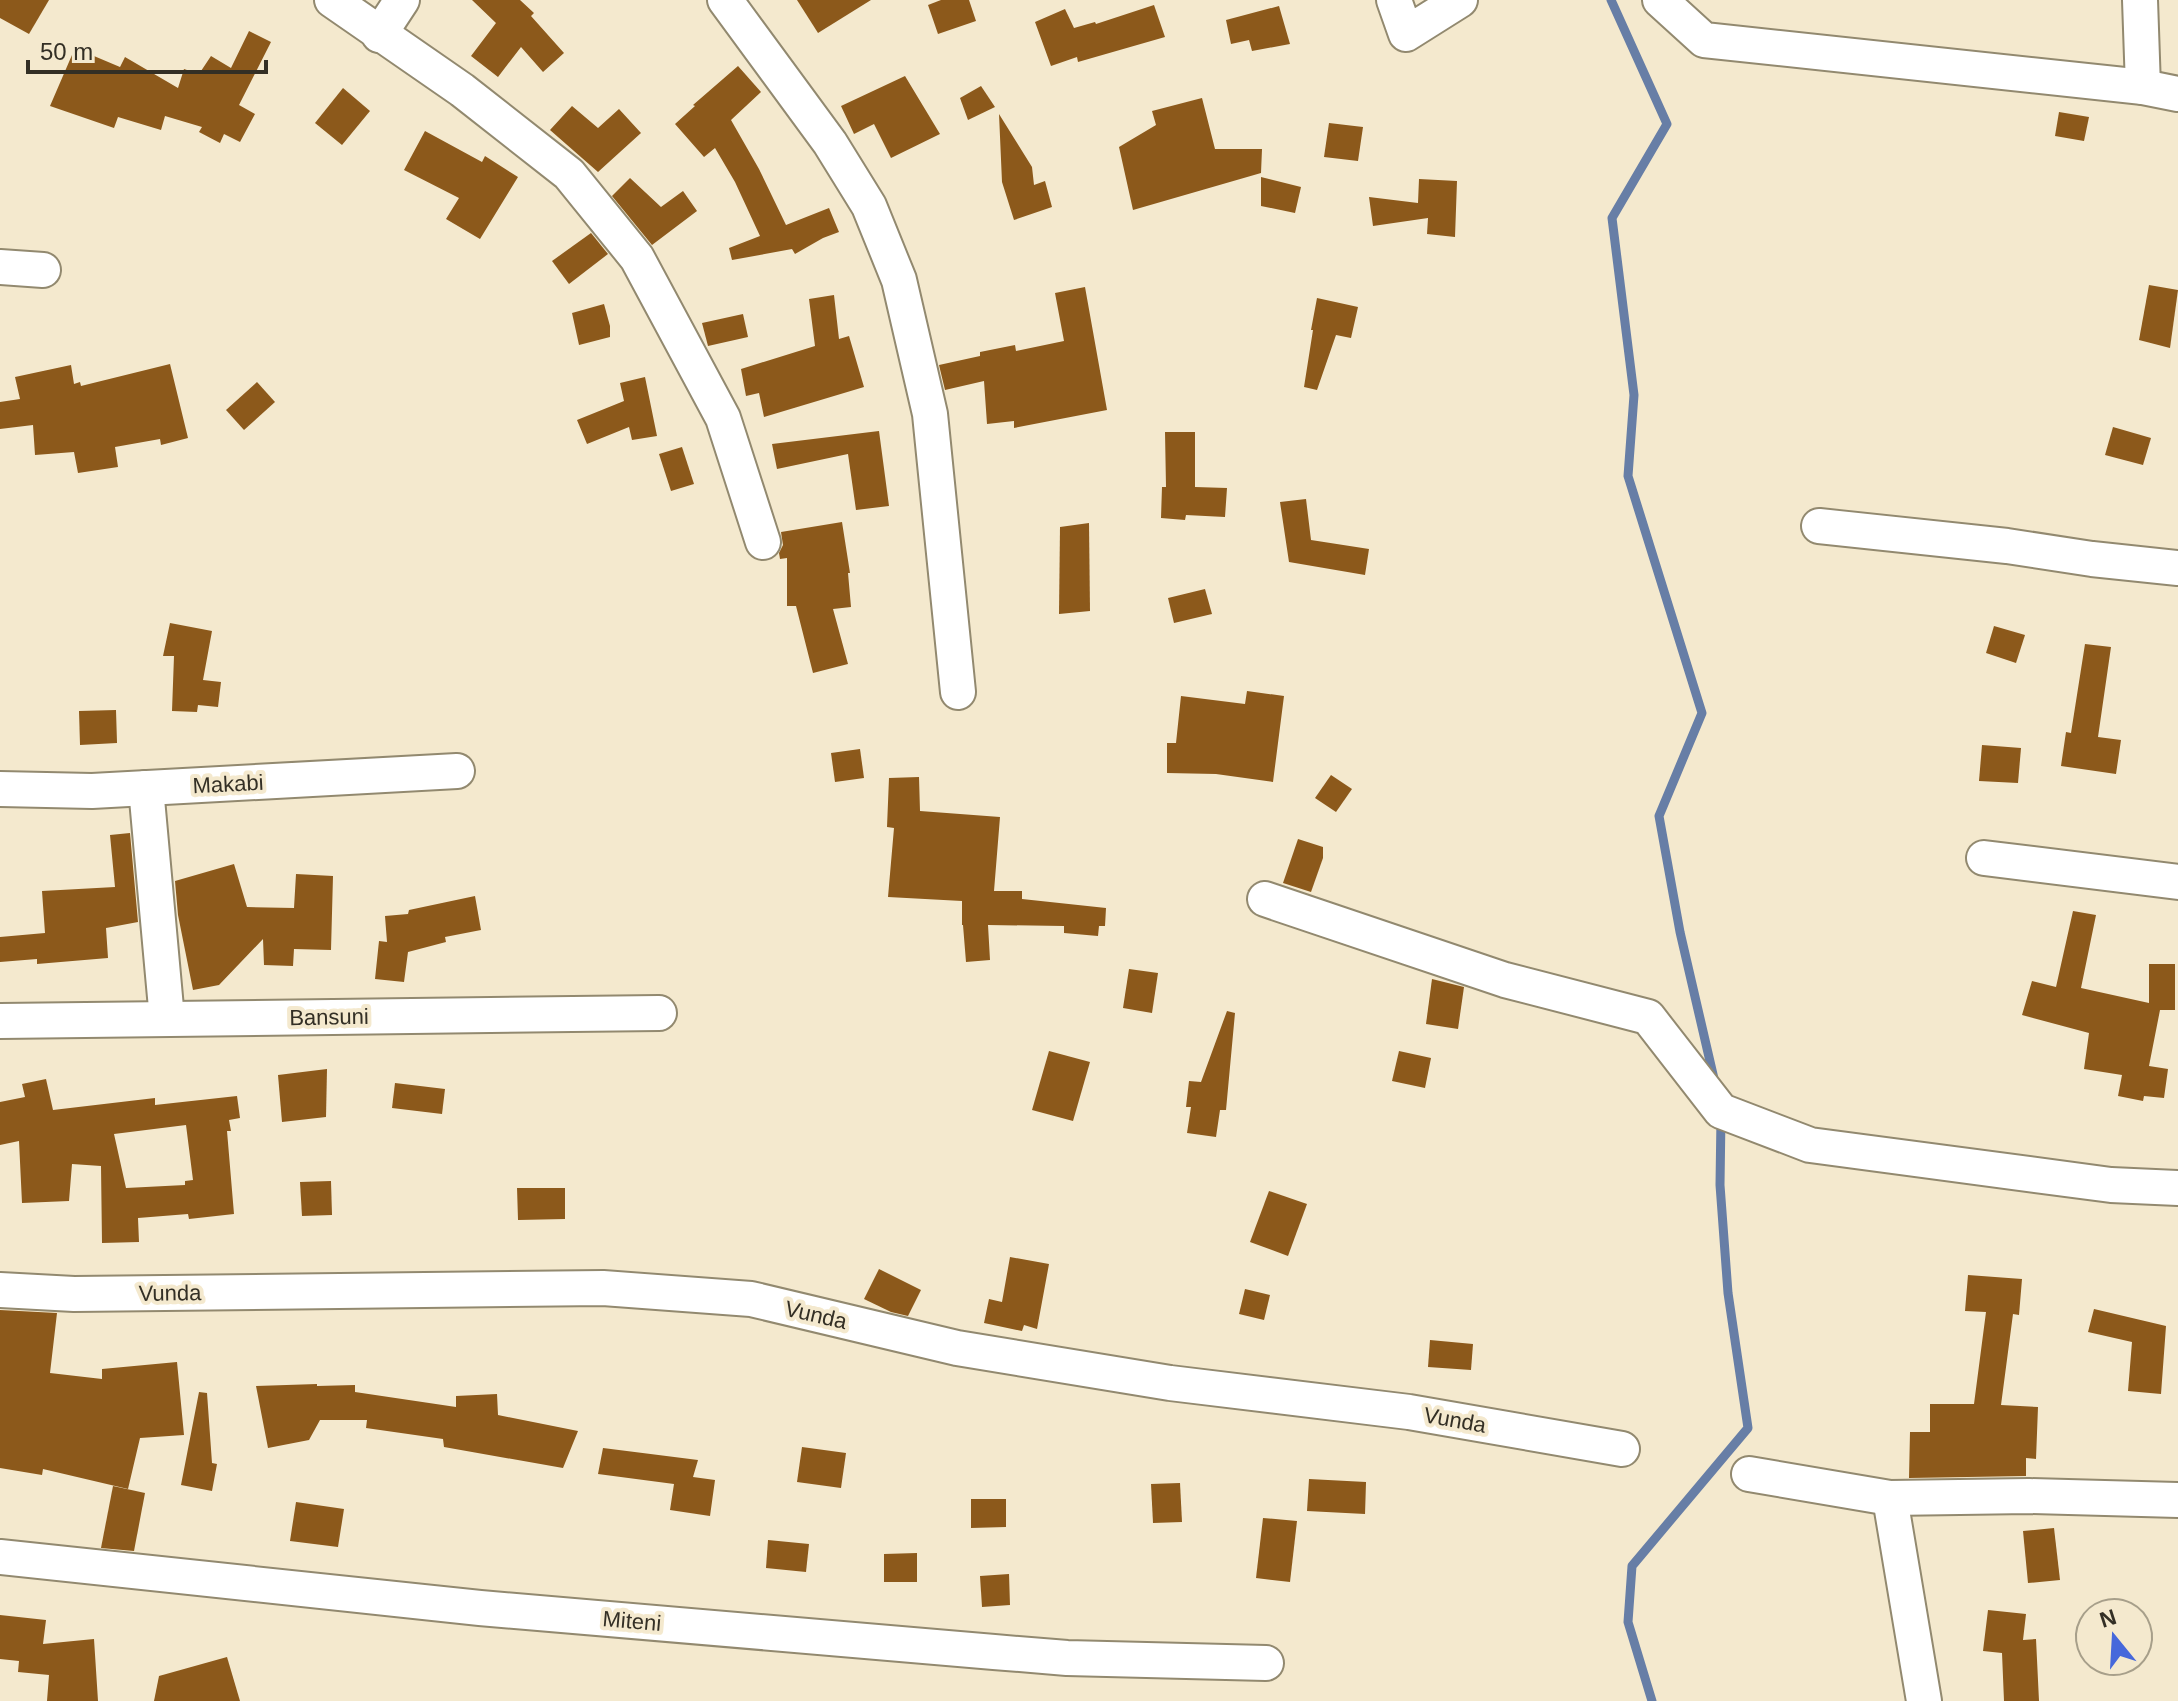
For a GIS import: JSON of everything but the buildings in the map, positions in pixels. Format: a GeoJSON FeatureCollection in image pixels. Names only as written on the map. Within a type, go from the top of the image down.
{"type":"FeatureCollection","features":[{"type":"Feature","properties":{"kind":"street"},"geometry":{"type":"LineString","coordinates":[[332,0],[462,90],[569,174],[637,258],[723,418],[763,542]]}},
{"type":"Feature","properties":{"kind":"street"},"geometry":{"type":"LineString","coordinates":[[379,35],[402,0]]}},
{"type":"Feature","properties":{"kind":"street"},"geometry":{"type":"LineString","coordinates":[[725,0],[830,143],[869,206],[899,280],[930,414],[958,692]]}},
{"type":"Feature","properties":{"kind":"street"},"geometry":{"type":"LineString","coordinates":[[1394,0],[1406,34],[1460,0]]}},
{"type":"Feature","properties":{"kind":"street"},"geometry":{"type":"LineString","coordinates":[[1660,0],[1704,40],[2143,87],[2178,94]]}},
{"type":"Feature","properties":{"kind":"street"},"geometry":{"type":"LineString","coordinates":[[2140,0],[2143,87]]}},
{"type":"Feature","properties":{"kind":"street"},"geometry":{"type":"LineString","coordinates":[[0,267],[43,270]]}},
{"type":"Feature","properties":{"kind":"street"},"geometry":{"type":"LineString","coordinates":[[1819,526],[2178,568]]}},
{"type":"Feature","properties":{"kind":"street","name":"Makabi"},"geometry":{"type":"LineString","coordinates":[[0,789],[92,791],[457,771]]}},
{"type":"Feature","properties":{"kind":"street"},"geometry":{"type":"LineString","coordinates":[[146,788],[167,1019]]}},
{"type":"Feature","properties":{"kind":"street"},"geometry":{"type":"LineString","coordinates":[[1984,858],[2178,882]]}},
{"type":"Feature","properties":{"kind":"street"},"geometry":{"type":"LineString","coordinates":[[1265,899],[1505,980],[1648,1017],[1721,1111],[1810,1145],[2111,1185],[2178,1188]]}},
{"type":"Feature","properties":{"kind":"street","name":"Bansuni"},"geometry":{"type":"LineString","coordinates":[[0,1021],[659,1013]]}},
{"type":"Feature","properties":{"kind":"street","name":"Vunda"},"geometry":{"type":"LineString","coordinates":[[0,1290],[74,1294],[603,1288],[751,1299],[957,1348],[1170,1383],[1409,1412],[1622,1449]]}},
{"type":"Feature","properties":{"kind":"street"},"geometry":{"type":"LineString","coordinates":[[1749,1474],[1890,1498],[2029,1496],[2178,1500]]}},
{"type":"Feature","properties":{"kind":"street"},"geometry":{"type":"LineString","coordinates":[[1890,1498],[1924,1701]]}},
{"type":"Feature","properties":{"kind":"street","name":"Miteni"},"geometry":{"type":"LineString","coordinates":[[0,1557],[480,1608],[994,1652],[1067,1658],[1266,1663]]}},
{"type":"Feature","properties":{"kind":"waterway"},"geometry":{"type":"LineString","coordinates":[[1611,0],[1667,124],[1612,218],[1634,395],[1628,476],[1702,713],[1659,816],[1680,932],[1715,1083]]}},
{"type":"Feature","properties":{"kind":"waterway"},"geometry":{"type":"LineString","coordinates":[[1652,1701],[1628,1622],[1632,1566],[1748,1428],[1728,1293],[1720,1185],[1721,1117]]}}]}
